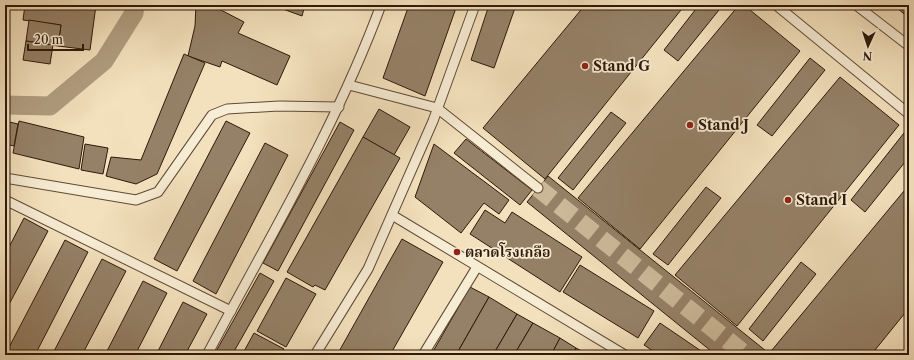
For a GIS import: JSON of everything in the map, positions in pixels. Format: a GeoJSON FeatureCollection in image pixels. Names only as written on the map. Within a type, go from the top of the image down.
{"type":"FeatureCollection","features":[{"type":"Feature","properties":{"kind":"lane"},"geometry":{"type":"LineString","coordinates":[[207,355],[339,107],[381,5]]}},
{"type":"Feature","properties":{"kind":"lane"},"geometry":{"type":"LineString","coordinates":[[315,355],[368,269],[437,108],[475,5]]}},
{"type":"Feature","properties":{"kind":"lane"},"geometry":{"type":"LineString","coordinates":[[776,5],[909,114]]}},
{"type":"Feature","properties":{"kind":"lane"},"geometry":{"type":"LineString","coordinates":[[856,5],[909,46]]}},
{"type":"Feature","properties":{"kind":"lane"},"geometry":{"type":"LineString","coordinates":[[349,85],[437,108],[538,188]]}},
{"type":"Feature","properties":{"kind":"lane"},"geometry":{"type":"LineString","coordinates":[[5,178],[136,200],[158,192],[212,115],[227,109],[279,106],[339,107]]}},
{"type":"Feature","properties":{"kind":"lane"},"geometry":{"type":"LineString","coordinates":[[5,200],[231,311]]}},
{"type":"Feature","properties":{"kind":"lane"},"geometry":{"type":"LineString","coordinates":[[392,216],[625,355]]}},
{"type":"Feature","properties":{"kind":"lane"},"geometry":{"type":"LineString","coordinates":[[423,355],[477,267]]}},
{"type":"Feature","properties":{"kind":"building"},"geometry":{"type":"Polygon","coordinates":[[[25,5],[96,5],[90,50],[58,46],[61,25],[23,20],[25,5]]]}},
{"type":"Feature","properties":{"kind":"building"},"geometry":{"type":"Polygon","coordinates":[[[196,5],[225,5],[219,6],[219,9],[244,22],[238,33],[290,56],[277,85],[222,61],[220,67],[188,56],[195,26],[196,5]]]}},
{"type":"Feature","properties":{"kind":"building"},"geometry":{"type":"Polygon","coordinates":[[[272,5],[305,5],[302,16],[272,5]]]}},
{"type":"Feature","properties":{"kind":"building"},"geometry":{"type":"Polygon","coordinates":[[[409,5],[457,5],[425,96],[383,78],[409,5]]]}},
{"type":"Feature","properties":{"kind":"building"},"geometry":{"type":"Polygon","coordinates":[[[489,5],[516,5],[494,68],[471,60],[489,5]]]}},
{"type":"Feature","properties":{"kind":"building","name":"Stand G"},"geometry":{"type":"Polygon","coordinates":[[[585,5],[685,5],[545,179],[483,128],[585,5]]]}},
{"type":"Feature","properties":{"kind":"building"},"geometry":{"type":"Polygon","coordinates":[[[699,5],[723,5],[678,61],[664,50],[699,5]]]}},
{"type":"Feature","properties":{"kind":"building","name":"Stand J"},"geometry":{"type":"Polygon","coordinates":[[[739,5],[744,5],[800,51],[640,249],[578,198],[739,5]]]}},
{"type":"Feature","properties":{"kind":"building"},"geometry":{"type":"Polygon","coordinates":[[[900,5],[909,5],[909,18],[897,8],[900,5]]]}},
{"type":"Feature","properties":{"kind":"building"},"geometry":{"type":"Polygon","coordinates":[[[29,20],[61,25],[58,46],[26,41],[29,20]]]}},
{"type":"Feature","properties":{"kind":"building"},"geometry":{"type":"Polygon","coordinates":[[[26,41],[53,45],[50,64],[23,60],[26,41]]]}},
{"type":"Feature","properties":{"kind":"building"},"geometry":{"type":"Polygon","coordinates":[[[184,54],[205,63],[157,174],[136,184],[106,176],[111,157],[141,160],[184,54]]]}},
{"type":"Feature","properties":{"kind":"building"},"geometry":{"type":"Polygon","coordinates":[[[810,58],[825,70],[772,136],[757,125],[810,58]]]}},
{"type":"Feature","properties":{"kind":"building","name":"Stand I"},"geometry":{"type":"Polygon","coordinates":[[[840,77],[899,125],[737,326],[675,275],[840,77]]]}},
{"type":"Feature","properties":{"kind":"building"},"geometry":{"type":"Polygon","coordinates":[[[379,109],[410,127],[394,155],[363,137],[379,109]]]}},
{"type":"Feature","properties":{"kind":"building"},"geometry":{"type":"Polygon","coordinates":[[[611,112],[626,123],[573,190],[558,178],[611,112]]]}},
{"type":"Feature","properties":{"kind":"building"},"geometry":{"type":"Polygon","coordinates":[[[5,121],[18,124],[14,146],[5,144],[5,121]]]}},
{"type":"Feature","properties":{"kind":"building"},"geometry":{"type":"Polygon","coordinates":[[[19,121],[84,137],[79,169],[13,153],[19,121]]]}},
{"type":"Feature","properties":{"kind":"building"},"geometry":{"type":"Polygon","coordinates":[[[226,121],[250,133],[177,271],[154,259],[226,121]]]}},
{"type":"Feature","properties":{"kind":"building"},"geometry":{"type":"Polygon","coordinates":[[[340,122],[354,130],[278,271],[263,263],[340,122]]]}},
{"type":"Feature","properties":{"kind":"building"},"geometry":{"type":"Polygon","coordinates":[[[904,133],[909,138],[909,157],[865,212],[851,200],[904,133]]]}},
{"type":"Feature","properties":{"kind":"building"},"geometry":{"type":"Polygon","coordinates":[[[363,137],[400,158],[325,290],[315,285],[313,287],[287,272],[363,137]]]}},
{"type":"Feature","properties":{"kind":"building"},"geometry":{"type":"Polygon","coordinates":[[[466,139],[532,190],[520,205],[454,153],[466,139]]]}},
{"type":"Feature","properties":{"kind":"building"},"geometry":{"type":"Polygon","coordinates":[[[265,143],[288,155],[216,294],[193,281],[265,143]]]}},
{"type":"Feature","properties":{"kind":"building"},"geometry":{"type":"Polygon","coordinates":[[[85,144],[108,148],[103,174],[81,170],[85,144]]]}},
{"type":"Feature","properties":{"kind":"building"},"geometry":{"type":"Polygon","coordinates":[[[434,144],[509,200],[499,214],[484,203],[461,233],[415,197],[434,144]]]}},
{"type":"Feature","properties":{"kind":"building"},"geometry":{"type":"Polygon","coordinates":[[[548,176],[771,355],[716,355],[527,202],[548,176]]]}},
{"type":"Feature","properties":{"kind":"building"},"geometry":{"type":"Polygon","coordinates":[[[909,185],[909,308],[871,355],[777,355],[772,350],[909,185]]]}},
{"type":"Feature","properties":{"kind":"building"},"geometry":{"type":"Polygon","coordinates":[[[706,187],[721,198],[668,265],[653,254],[706,187]]]}},
{"type":"Feature","properties":{"kind":"building"},"geometry":{"type":"Polygon","coordinates":[[[485,210],[505,223],[512,212],[582,257],[560,292],[470,234],[485,210]]]}},
{"type":"Feature","properties":{"kind":"building"},"geometry":{"type":"Polygon","coordinates":[[[24,218],[48,231],[5,312],[5,255],[24,218]]]}},
{"type":"Feature","properties":{"kind":"building"},"geometry":{"type":"Polygon","coordinates":[[[402,239],[443,262],[390,355],[337,355],[402,239]]]}},
{"type":"Feature","properties":{"kind":"building"},"geometry":{"type":"Polygon","coordinates":[[[65,240],[88,252],[35,355],[5,355],[65,240]]]}},
{"type":"Feature","properties":{"kind":"building"},"geometry":{"type":"Polygon","coordinates":[[[102,259],[126,271],[82,355],[52,355],[102,259]]]}},
{"type":"Feature","properties":{"kind":"building"},"geometry":{"type":"Polygon","coordinates":[[[801,262],[816,274],[763,341],[749,329],[801,262]]]}},
{"type":"Feature","properties":{"kind":"building"},"geometry":{"type":"Polygon","coordinates":[[[580,265],[654,311],[638,338],[563,292],[580,265]]]}},
{"type":"Feature","properties":{"kind":"building"},"geometry":{"type":"Polygon","coordinates":[[[260,273],[274,281],[232,355],[214,355],[260,273]]]}},
{"type":"Feature","properties":{"kind":"building"},"geometry":{"type":"Polygon","coordinates":[[[286,278],[316,294],[286,347],[257,331],[286,278]]]}},
{"type":"Feature","properties":{"kind":"building"},"geometry":{"type":"Polygon","coordinates":[[[143,281],[167,293],[135,355],[105,355],[143,281]]]}},
{"type":"Feature","properties":{"kind":"building"},"geometry":{"type":"Polygon","coordinates":[[[470,287],[489,297],[456,355],[431,355],[470,287]]]}},
{"type":"Feature","properties":{"kind":"building"},"geometry":{"type":"Polygon","coordinates":[[[489,297],[517,314],[493,355],[456,355],[489,297]]]}},
{"type":"Feature","properties":{"kind":"building"},"geometry":{"type":"Polygon","coordinates":[[[183,302],[207,314],[185,355],[156,355],[183,302]]]}},
{"type":"Feature","properties":{"kind":"building"},"geometry":{"type":"Polygon","coordinates":[[[517,314],[533,323],[514,355],[493,355],[517,314]]]}},
{"type":"Feature","properties":{"kind":"building"},"geometry":{"type":"Polygon","coordinates":[[[533,323],[560,338],[551,355],[514,355],[533,323]]]}},
{"type":"Feature","properties":{"kind":"building"},"geometry":{"type":"Polygon","coordinates":[[[660,323],[707,355],[659,355],[644,345],[660,323]]]}},
{"type":"Feature","properties":{"kind":"building"},"geometry":{"type":"Polygon","coordinates":[[[254,333],[284,349],[280,355],[242,355],[254,333]]]}},
{"type":"Feature","properties":{"kind":"building"},"geometry":{"type":"Polygon","coordinates":[[[560,338],[576,348],[572,355],[551,355],[560,338]]]}},
{"type":"Feature","properties":{"kind":"building"},"geometry":{"type":"Polygon","coordinates":[[[576,348],[589,355],[572,355],[576,348]]]}},
{"type":"Feature","properties":{"kind":"waterway"},"geometry":{"type":"LineString","coordinates":[[5,105],[50,106],[104,61],[134,13],[135,5]]}},
{"type":"Feature","properties":{"kind":"tunnel"},"geometry":{"type":"LineString","coordinates":[[538,188],[746,355]]}},
{"type":"Feature","properties":{"kind":"place","name":"Stand G"},"geometry":{"type":"Point","coordinates":[585,66]}},
{"type":"Feature","properties":{"kind":"place","name":"Stand J"},"geometry":{"type":"Point","coordinates":[690,125]}},
{"type":"Feature","properties":{"kind":"place","name":"Stand I"},"geometry":{"type":"Point","coordinates":[788,200]}},
{"type":"Feature","properties":{"kind":"place","name":"ตลาดโรงเกลือ"},"geometry":{"type":"Point","coordinates":[457,252]}}]}
